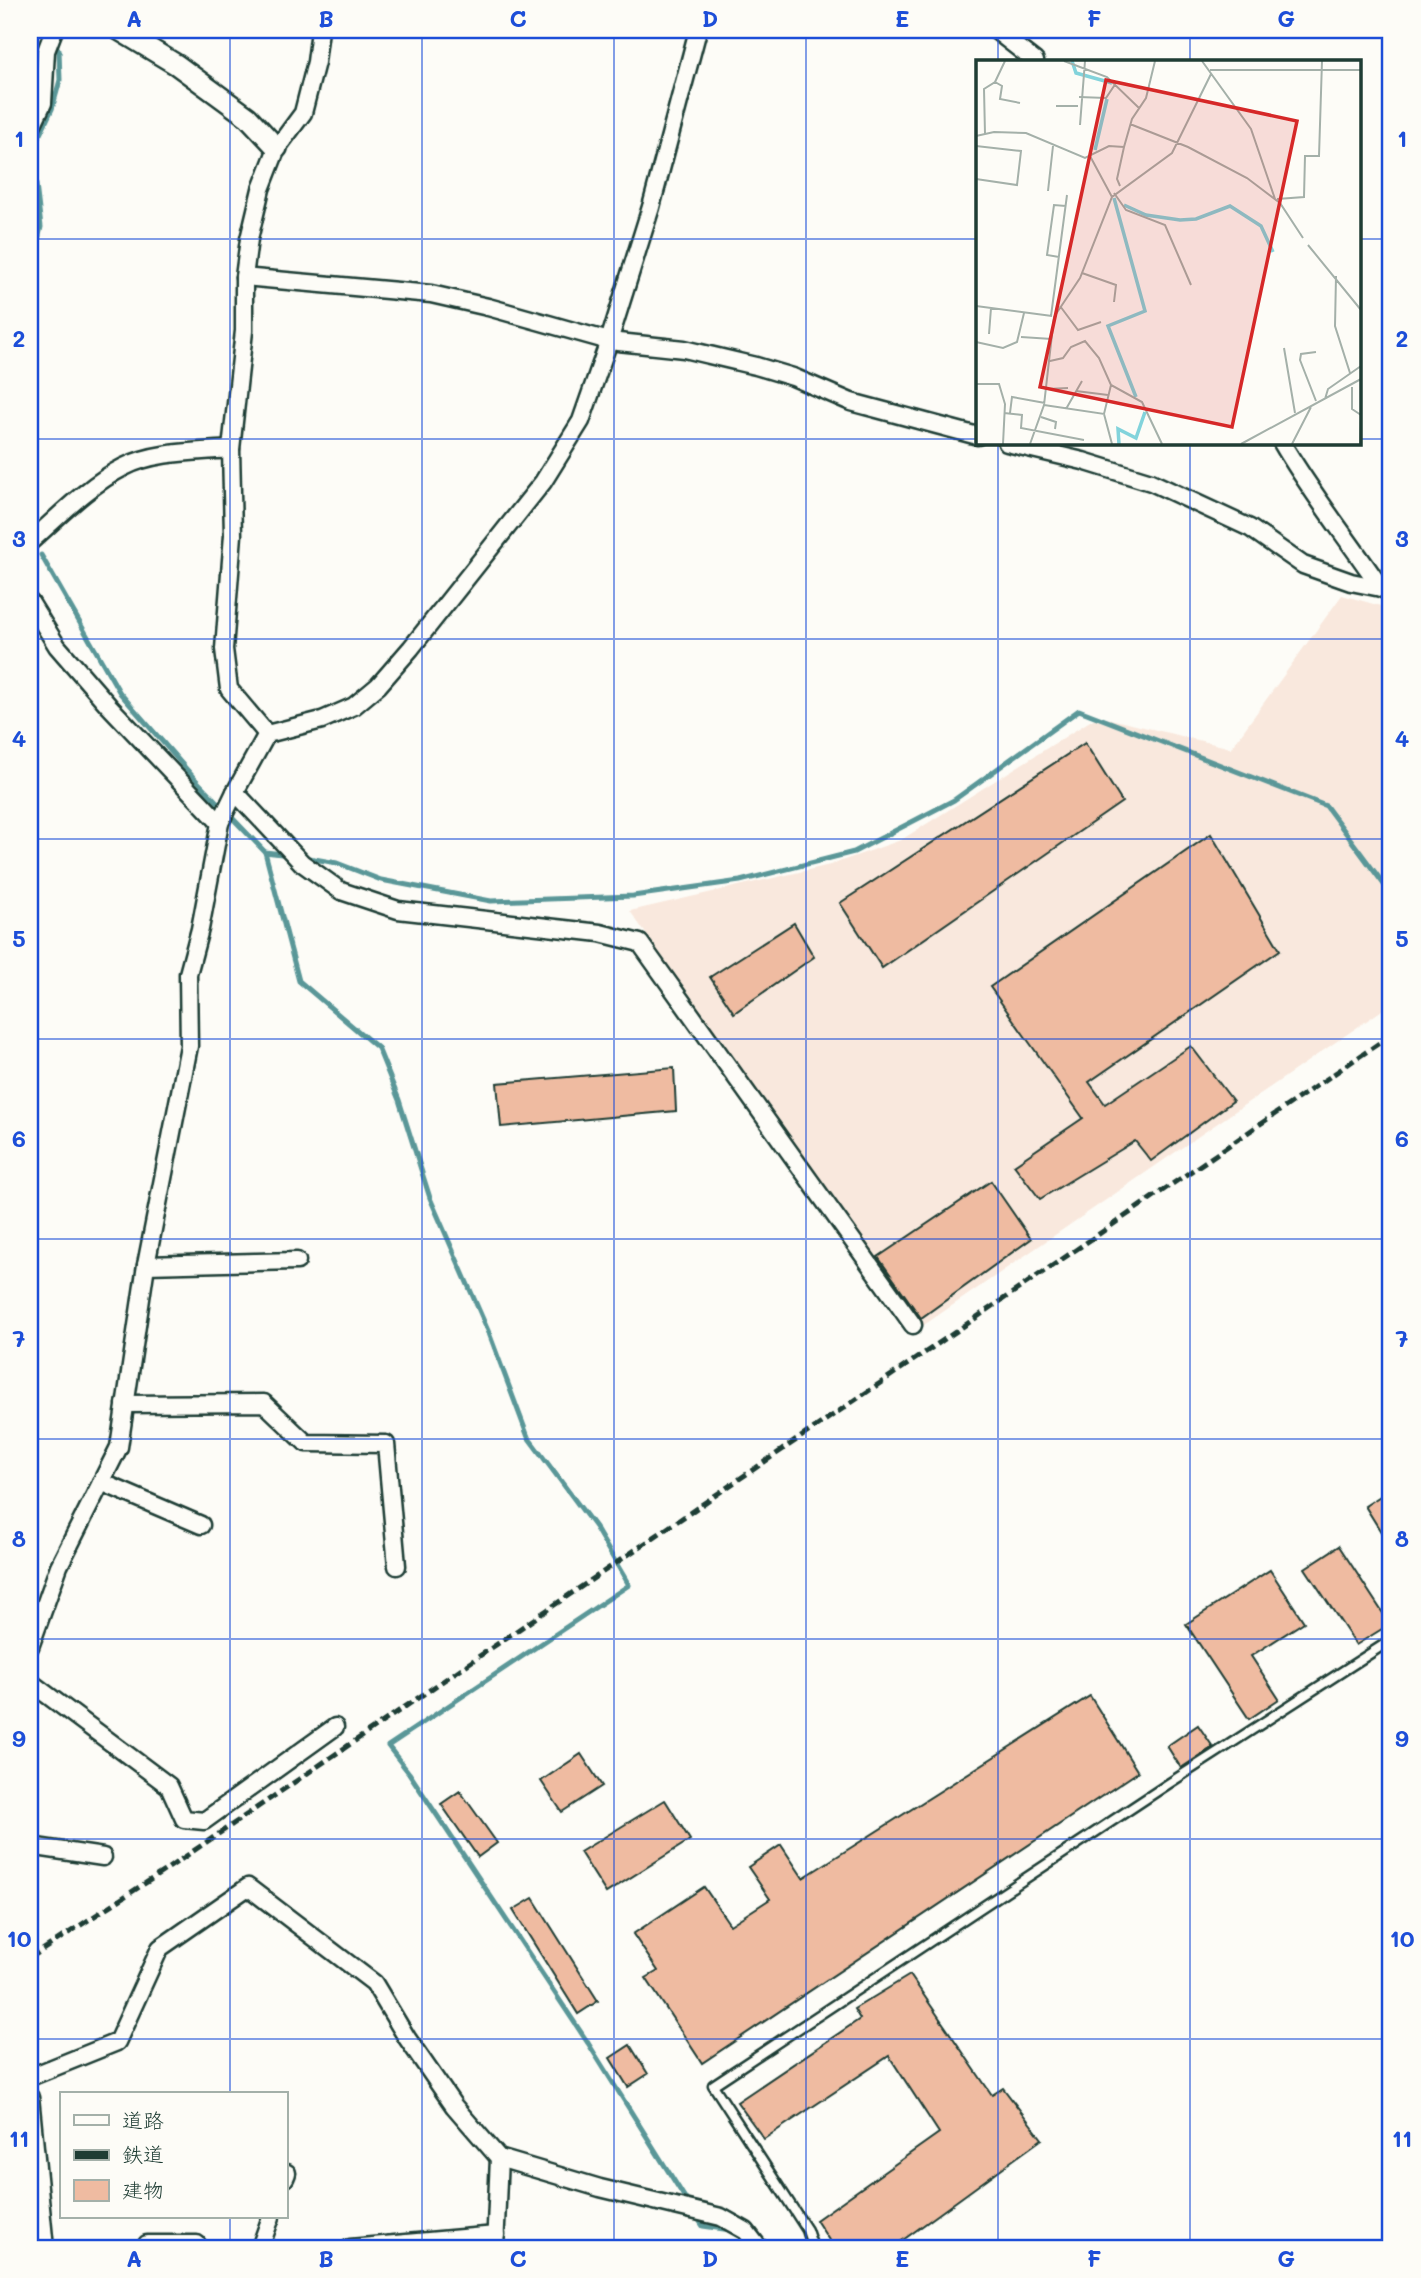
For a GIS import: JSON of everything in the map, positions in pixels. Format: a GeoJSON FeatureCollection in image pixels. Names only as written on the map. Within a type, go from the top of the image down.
{"type":"FeatureCollection","features":[{"type":"Feature","properties":{"kind":"street"},"geometry":{"type":"LineString","coordinates":[[30,130],[43,103],[46,51],[54,30]]}},
{"type":"Feature","properties":{"kind":"street"},"geometry":{"type":"LineString","coordinates":[[119,30],[177,65],[248,117],[277,148]]}},
{"type":"Feature","properties":{"kind":"street"},"geometry":{"type":"LineString","coordinates":[[267,734],[229,689],[224,649],[233,535],[231,449],[244,331],[244,277],[249,239],[261,189],[277,148],[303,113],[316,62],[320,30]]}},
{"type":"Feature","properties":{"kind":"street"},"geometry":{"type":"LineString","coordinates":[[30,1647],[59,1566],[119,1447],[146,1265],[189,1046],[188,974],[200,929],[220,823],[267,734],[323,720],[354,706],[378,685],[411,648],[543,482],[581,421],[651,207],[698,30]]}},
{"type":"Feature","properties":{"kind":"street"},"geometry":{"type":"LineString","coordinates":[[995,30],[1034,60]]}},
{"type":"Feature","properties":{"kind":"street"},"geometry":{"type":"LineString","coordinates":[[244,277],[431,294],[609,341],[684,349],[756,366],[793,377],[851,401],[976,435]]}},
{"type":"Feature","properties":{"kind":"street"},"geometry":{"type":"LineString","coordinates":[[1011,444],[1083,461],[1151,482],[1251,528],[1303,565],[1351,582],[1388,589]]}},
{"type":"Feature","properties":{"kind":"street"},"geometry":{"type":"LineString","coordinates":[[1283,444],[1301,476],[1388,589]]}},
{"type":"Feature","properties":{"kind":"street"},"geometry":{"type":"LineString","coordinates":[[30,542],[78,498],[124,467],[158,456],[231,449]]}},
{"type":"Feature","properties":{"kind":"street"},"geometry":{"type":"LineString","coordinates":[[30,602],[57,646],[108,706],[220,823]]}},
{"type":"Feature","properties":{"kind":"street"},"geometry":{"type":"LineString","coordinates":[[235,792],[302,863],[341,891],[398,910],[600,933],[640,943],[913,1325]]}},
{"type":"Feature","properties":{"kind":"street"},"geometry":{"type":"LineString","coordinates":[[146,1265],[298,1261]]}},
{"type":"Feature","properties":{"kind":"street"},"geometry":{"type":"LineString","coordinates":[[125,1405],[264,1403],[306,1443],[386,1444],[397,1566]]}},
{"type":"Feature","properties":{"kind":"street"},"geometry":{"type":"LineString","coordinates":[[102,1482],[201,1525]]}},
{"type":"Feature","properties":{"kind":"street"},"geometry":{"type":"LineString","coordinates":[[30,1682],[169,1786],[184,1819],[204,1821],[335,1727]]}},
{"type":"Feature","properties":{"kind":"street"},"geometry":{"type":"LineString","coordinates":[[30,1846],[103,1857]]}},
{"type":"Feature","properties":{"kind":"street"},"geometry":{"type":"LineString","coordinates":[[30,2077],[117,2042],[160,1948],[248,1887],[374,1983],[407,2038],[454,2106],[499,2158],[600,2188],[721,2217],[746,2231],[760,2248]]}},
{"type":"Feature","properties":{"kind":"street"},"geometry":{"type":"LineString","coordinates":[[30,2097],[45,2248]]}},
{"type":"Feature","properties":{"kind":"street"},"geometry":{"type":"LineString","coordinates":[[350,2248],[495,2241],[499,2158]]}},
{"type":"Feature","properties":{"kind":"street"},"geometry":{"type":"LineString","coordinates":[[260,2248],[271,2218]]}},
{"type":"Feature","properties":{"kind":"street"},"geometry":{"type":"LineString","coordinates":[[146,2248],[146,2244],[197,2245]]}},
{"type":"Feature","properties":{"kind":"lane"},"geometry":{"type":"LineString","coordinates":[[813,2248],[807,2230],[713,2085],[1391,1640]]}},
{"type":"Feature","properties":{"kind":"shaded area"},"geometry":{"type":"Polygon","coordinates":[[[1342,595],[1391,609],[1391,1004],[921,1327],[630,911],[830,865],[901,840],[1098,716],[1231,748],[1342,595]]]}},
{"type":"Feature","properties":{"kind":"building"},"geometry":{"type":"Polygon","coordinates":[[[1085,743],[1122,802],[882,968],[840,903],[1085,743]]]}},
{"type":"Feature","properties":{"kind":"building"},"geometry":{"type":"Polygon","coordinates":[[[1211,834],[1280,950],[1089,1082],[1105,1104],[1191,1046],[1233,1101],[1151,1161],[1135,1141],[1040,1199],[1014,1165],[1083,1118],[990,987],[1211,834]]]}},
{"type":"Feature","properties":{"kind":"building"},"geometry":{"type":"Polygon","coordinates":[[[794,923],[814,957],[734,1013],[710,977],[794,923]]]}},
{"type":"Feature","properties":{"kind":"building"},"geometry":{"type":"Polygon","coordinates":[[[674,1068],[676,1111],[501,1127],[497,1083],[674,1068]]]}},
{"type":"Feature","properties":{"kind":"building"},"geometry":{"type":"Polygon","coordinates":[[[991,1181],[1031,1239],[921,1318],[878,1257],[991,1181]]]}},
{"type":"Feature","properties":{"kind":"building"},"geometry":{"type":"Polygon","coordinates":[[[1391,1489],[1391,1548],[1365,1506],[1391,1489]]]}},
{"type":"Feature","properties":{"kind":"building"},"geometry":{"type":"Polygon","coordinates":[[[1339,1546],[1390,1624],[1356,1645],[1305,1568],[1339,1546]]]}},
{"type":"Feature","properties":{"kind":"building"},"geometry":{"type":"Polygon","coordinates":[[[1270,1570],[1304,1622],[1251,1656],[1279,1699],[1249,1719],[1186,1624],[1270,1570]]]}},
{"type":"Feature","properties":{"kind":"building"},"geometry":{"type":"Polygon","coordinates":[[[1090,1696],[1138,1772],[702,2063],[646,1978],[658,1971],[633,1934],[704,1887],[730,1925],[770,1899],[748,1867],[781,1845],[803,1878],[1090,1696]]]}},
{"type":"Feature","properties":{"kind":"building"},"geometry":{"type":"Polygon","coordinates":[[[1198,1725],[1213,1747],[1181,1768],[1167,1746],[1198,1725]]]}},
{"type":"Feature","properties":{"kind":"building"},"geometry":{"type":"Polygon","coordinates":[[[581,1754],[602,1786],[562,1812],[541,1781],[581,1754]]]}},
{"type":"Feature","properties":{"kind":"building"},"geometry":{"type":"Polygon","coordinates":[[[460,1791],[497,1843],[478,1857],[441,1804],[460,1791]]]}},
{"type":"Feature","properties":{"kind":"building"},"geometry":{"type":"Polygon","coordinates":[[[665,1800],[690,1840],[606,1893],[580,1852],[665,1800]]]}},
{"type":"Feature","properties":{"kind":"building"},"geometry":{"type":"Polygon","coordinates":[[[533,1898],[598,2001],[578,2014],[513,1910],[533,1898]]]}},
{"type":"Feature","properties":{"kind":"building"},"geometry":{"type":"Polygon","coordinates":[[[910,1975],[992,2095],[1003,2088],[1042,2139],[892,2248],[834,2248],[816,2220],[939,2133],[889,2056],[764,2139],[737,2102],[860,2019],[854,2009],[910,1975]]]}},
{"type":"Feature","properties":{"kind":"building"},"geometry":{"type":"Polygon","coordinates":[[[630,2045],[648,2074],[628,2087],[610,2058],[630,2045]]]}},
{"type":"Feature","properties":{"kind":"waterway"},"geometry":{"type":"LineString","coordinates":[[30,275],[41,227],[32,151],[52,109],[60,80],[59,50]]}},
{"type":"Feature","properties":{"kind":"waterway"},"geometry":{"type":"LineString","coordinates":[[30,495],[34,520]]}},
{"type":"Feature","properties":{"kind":"waterway"},"geometry":{"type":"LineString","coordinates":[[41,555],[120,693],[194,778],[265,852],[299,981],[378,1048],[399,1100],[430,1198],[489,1333],[528,1437],[595,1527],[629,1585],[388,1746],[409,1773],[588,2043],[690,2206]]}},
{"type":"Feature","properties":{"kind":"waterway"},"geometry":{"type":"LineString","coordinates":[[303,857],[337,863],[381,880],[491,901],[633,896],[740,881],[854,852],[954,800],[1079,710],[1326,806],[1391,894]]}},
{"type":"Feature","properties":{"kind":"waterway"},"geometry":{"type":"LineString","coordinates":[[265,852],[290,855]]}},
{"type":"Feature","properties":{"kind":"waterway"},"geometry":{"type":"LineString","coordinates":[[695,2214],[703,2226],[731,2230]]}},
{"type":"Feature","properties":{"kind":"railway"},"geometry":{"type":"LineString","coordinates":[[30,1958],[164,1871],[1391,1035]]}}]}
